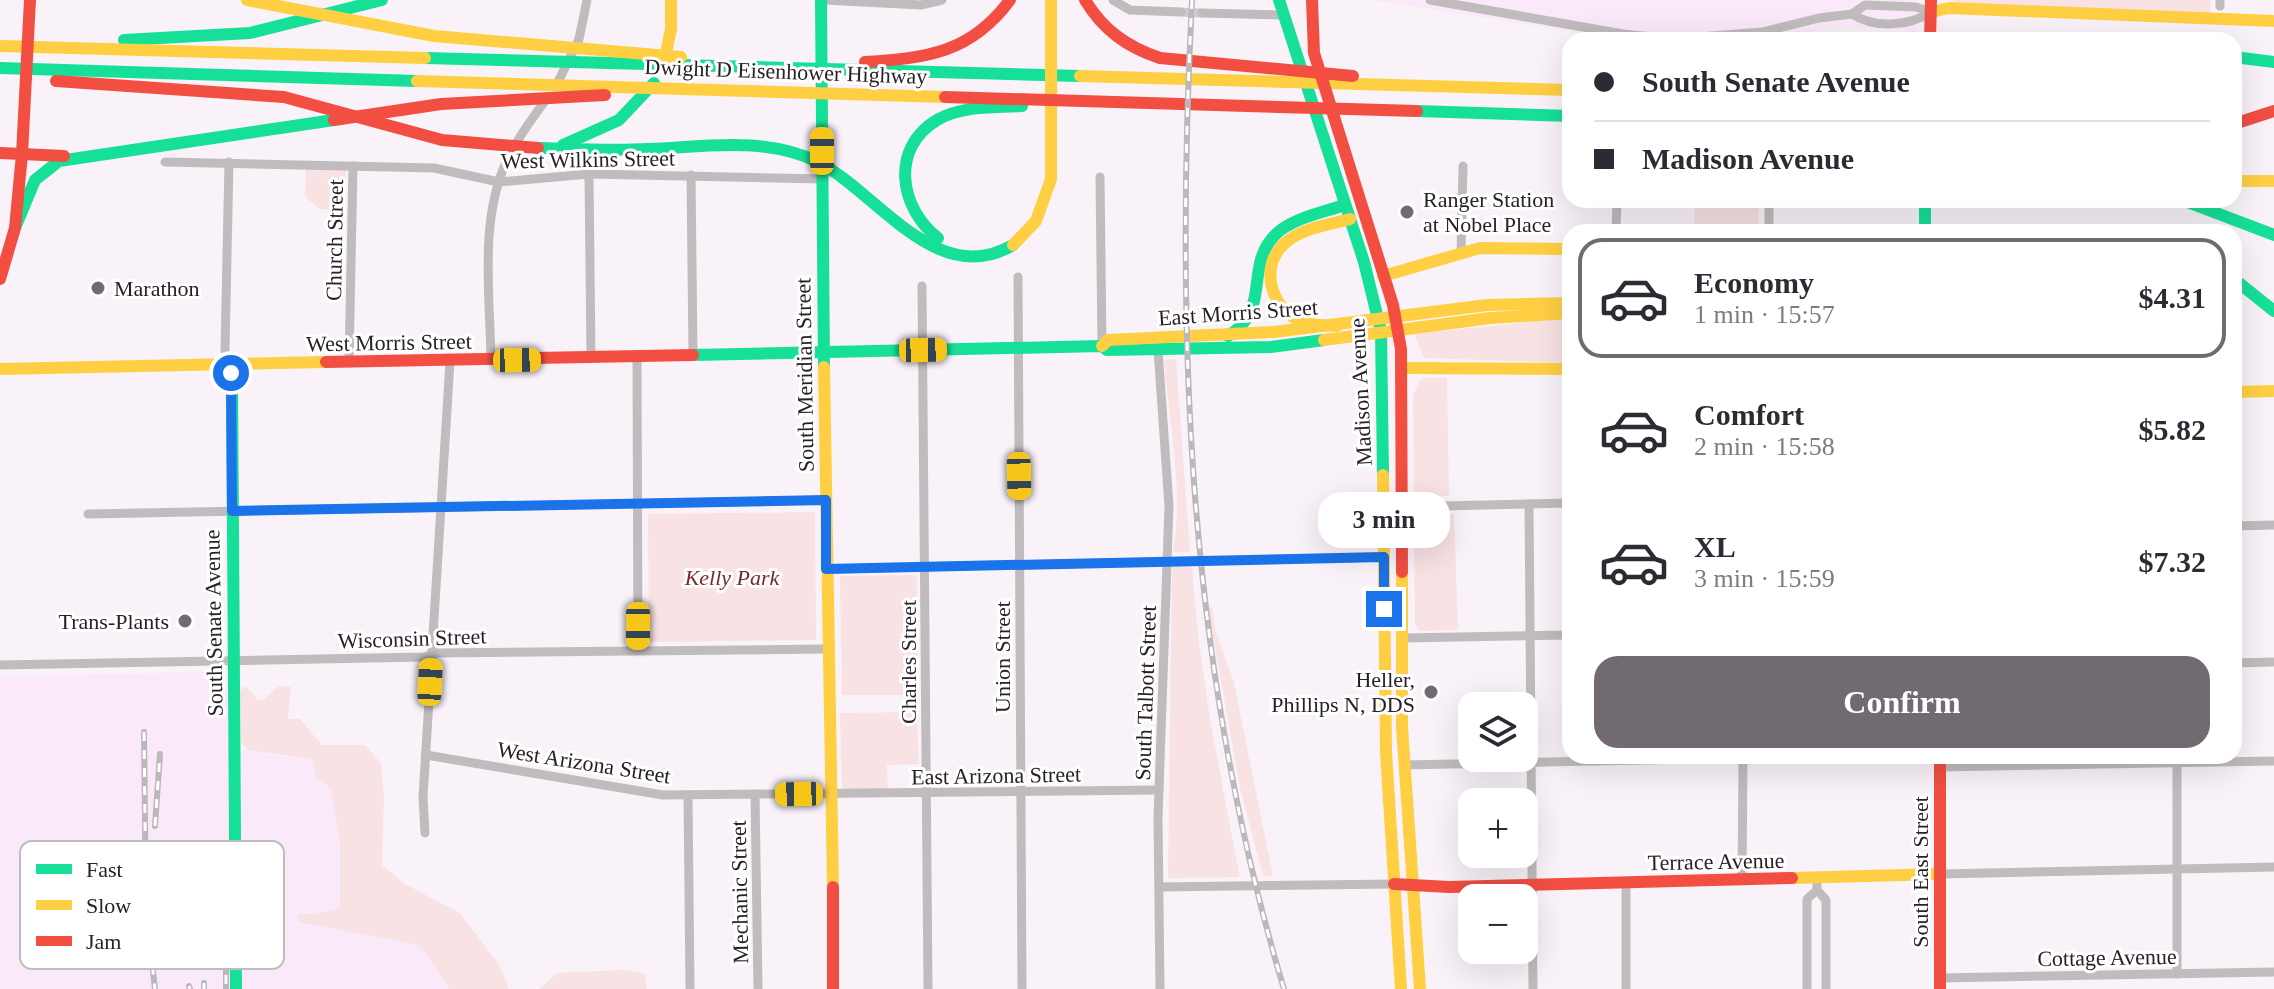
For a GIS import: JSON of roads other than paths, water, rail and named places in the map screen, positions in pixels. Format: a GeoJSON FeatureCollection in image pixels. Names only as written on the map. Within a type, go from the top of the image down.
{"type":"FeatureCollection","features":[{"type":"Feature","properties":{"kind":"main road"},"geometry":{"type":"LineString","coordinates":[[15,228],[30,0]]}},
{"type":"Feature","properties":{"kind":"main road"},"geometry":{"type":"LineString","coordinates":[[247,0],[434,36],[609,51],[639,59]]}},
{"type":"Feature","properties":{"kind":"main road"},"geometry":{"type":"LineString","coordinates":[[154,45],[231,36],[382,0]]}},
{"type":"Feature","properties":{"kind":"main road"},"geometry":{"type":"LineString","coordinates":[[554,148],[609,127],[647,93],[662,69],[669,47],[671,0]]}},
{"type":"Feature","properties":{"kind":"main road","name":"South Meridian Street"},"geometry":{"type":"LineString","coordinates":[[823,0],[826,649],[833,794],[833,989]]}},
{"type":"Feature","properties":{"kind":"main road"},"geometry":{"type":"LineString","coordinates":[[862,67],[952,51],[990,25],[1010,0]]}},
{"type":"Feature","properties":{"kind":"main road"},"geometry":{"type":"LineString","coordinates":[[1041,0],[1041,173],[1031,213],[1011,234],[987,245],[958,246],[932,234],[912,212],[904,190],[906,161],[914,142],[931,124],[946,116],[1020,102],[1073,101],[1562,116]]}},
{"type":"Feature","properties":{"kind":"main road"},"geometry":{"type":"LineString","coordinates":[[0,69],[32,79],[264,94],[304,101],[421,134],[484,145],[781,150],[828,167],[922,239],[951,254],[993,255],[1027,234],[1043,211],[1050,187],[1051,0]]}},
{"type":"Feature","properties":{"kind":"main road"},"geometry":{"type":"LineString","coordinates":[[1085,0],[1101,25],[1136,49],[1174,61],[1363,81],[1562,90]]}},
{"type":"Feature","properties":{"kind":"main road","name":"Madison Avenue"},"geometry":{"type":"LineString","coordinates":[[1279,0],[1350,219],[1376,307],[1382,345],[1385,722],[1401,989]]}},
{"type":"Feature","properties":{"kind":"main road","name":"Madison Avenue"},"geometry":{"type":"LineString","coordinates":[[1312,0],[1314,53],[1334,125],[1393,305],[1400,342],[1404,765],[1420,989]]}},
{"type":"Feature","properties":{"kind":"main road"},"geometry":{"type":"LineString","coordinates":[[1930,32],[1931,6],[2274,21]]}},
{"type":"Feature","properties":{"kind":"main road","name":"Dwight D Eisenhower Highway"},"geometry":{"type":"LineString","coordinates":[[0,44],[154,45],[603,64],[639,59],[808,70],[862,67],[1073,78],[1363,81]]}},
{"type":"Feature","properties":{"kind":"main road"},"geometry":{"type":"LineString","coordinates":[[2242,58],[2274,62]]}},
{"type":"Feature","properties":{"kind":"main road","name":"Dwight D Eisenhower Highway"},"geometry":{"type":"LineString","coordinates":[[0,69],[590,85],[622,90],[676,88],[860,93],[1020,102]]}},
{"type":"Feature","properties":{"kind":"main road"},"geometry":{"type":"LineString","coordinates":[[0,279],[32,184],[41,171],[59,161],[410,108],[513,98],[581,96],[622,90]]}},
{"type":"Feature","properties":{"kind":"main road"},"geometry":{"type":"LineString","coordinates":[[2242,121],[2274,111]]}},
{"type":"Feature","properties":{"kind":"main road"},"geometry":{"type":"LineString","coordinates":[[0,153],[93,155]]}},
{"type":"Feature","properties":{"kind":"main road"},"geometry":{"type":"LineString","coordinates":[[2242,181],[2274,181]]}},
{"type":"Feature","properties":{"kind":"main road"},"geometry":{"type":"LineString","coordinates":[[1228,336],[1241,330],[1253,315],[1259,260],[1269,242],[1286,227],[1344,205]]}},
{"type":"Feature","properties":{"kind":"main road"},"geometry":{"type":"LineString","coordinates":[[2203,208],[2274,235]]}},
{"type":"Feature","properties":{"kind":"main road"},"geometry":{"type":"LineString","coordinates":[[1337,326],[1306,323],[1288,313],[1273,293],[1270,272],[1277,252],[1293,237],[1350,219]]}},
{"type":"Feature","properties":{"kind":"main road"},"geometry":{"type":"LineString","coordinates":[[1383,276],[1461,252],[1502,246],[1562,249]]}},
{"type":"Feature","properties":{"kind":"main road"},"geometry":{"type":"LineString","coordinates":[[2242,285],[2274,311]]}},
{"type":"Feature","properties":{"kind":"main road","name":"East Morris Street"},"geometry":{"type":"LineString","coordinates":[[1102,346],[1108,340],[1228,336],[1337,326],[1479,306],[1562,303]]}},
{"type":"Feature","properties":{"kind":"main road","name":"East Morris Street"},"geometry":{"type":"LineString","coordinates":[[827,352],[1102,346],[1107,350],[1271,347],[1477,319],[1562,314]]}},
{"type":"Feature","properties":{"kind":"main road","name":"West Morris Street"},"geometry":{"type":"LineString","coordinates":[[0,369],[827,352]]}},
{"type":"Feature","properties":{"kind":"main road","name":"South Senate Avenue"},"geometry":{"type":"LineString","coordinates":[[229,365],[235,841]]}},
{"type":"Feature","properties":{"kind":"main road"},"geometry":{"type":"LineString","coordinates":[[1401,368],[1562,369]]}},
{"type":"Feature","properties":{"kind":"main road"},"geometry":{"type":"LineString","coordinates":[[2242,392],[2274,391]]}},
{"type":"Feature","properties":{"kind":"main road","name":"South East Street"},"geometry":{"type":"LineString","coordinates":[[1940,764],[1940,984]]}},
{"type":"Feature","properties":{"kind":"main road","name":"Terrace Avenue"},"geometry":{"type":"LineString","coordinates":[[1538,885],[1742,880],[1817,884],[1940,874]]}},
{"type":"Feature","properties":{"kind":"main road","name":"Terrace Avenue"},"geometry":{"type":"LineString","coordinates":[[1394,884],[1458,886]]}},
{"type":"Feature","properties":{"kind":"main road","name":"South Senate Avenue"},"geometry":{"type":"LineString","coordinates":[[236,969],[236,989]]}},
{"type":"Feature","properties":{"kind":"street"},"geometry":{"type":"LineString","coordinates":[[491,360],[490,225],[499,182],[516,143],[564,73],[579,39],[587,0]]}},
{"type":"Feature","properties":{"kind":"street"},"geometry":{"type":"LineString","coordinates":[[823,0],[942,0]]}},
{"type":"Feature","properties":{"kind":"street"},"geometry":{"type":"LineString","coordinates":[[1430,0],[1530,19],[1624,32]]}},
{"type":"Feature","properties":{"kind":"street"},"geometry":{"type":"LineString","coordinates":[[1114,1],[1138,11],[1181,12]]}},
{"type":"Feature","properties":{"kind":"street"},"geometry":{"type":"LineString","coordinates":[[1761,32],[1852,14],[1865,5],[1931,6]]}},
{"type":"Feature","properties":{"kind":"street"},"geometry":{"type":"LineString","coordinates":[[1852,14],[1864,22],[1915,22],[1931,6]]}},
{"type":"Feature","properties":{"kind":"street"},"geometry":{"type":"LineString","coordinates":[[1202,13],[1284,15]]}},
{"type":"Feature","properties":{"kind":"street","name":"West Wilkins Street"},"geometry":{"type":"LineString","coordinates":[[165,162],[451,169],[499,182],[589,174],[822,179]]}},
{"type":"Feature","properties":{"kind":"street","name":"South Senate Avenue"},"geometry":{"type":"LineString","coordinates":[[229,162],[225,350],[229,365]]}},
{"type":"Feature","properties":{"kind":"street","name":"Church Street"},"geometry":{"type":"LineString","coordinates":[[349,363],[353,166]]}},
{"type":"Feature","properties":{"kind":"street"},"geometry":{"type":"LineString","coordinates":[[1461,252],[1463,166]]}},
{"type":"Feature","properties":{"kind":"street"},"geometry":{"type":"LineString","coordinates":[[589,174],[591,358]]}},
{"type":"Feature","properties":{"kind":"street"},"geometry":{"type":"LineString","coordinates":[[691,175],[693,356]]}},
{"type":"Feature","properties":{"kind":"street"},"geometry":{"type":"LineString","coordinates":[[1100,177],[1102,346]]}},
{"type":"Feature","properties":{"kind":"street","name":"Union Street"},"geometry":{"type":"LineString","coordinates":[[1018,277],[1022,989]]}},
{"type":"Feature","properties":{"kind":"street","name":"Charles Street"},"geometry":{"type":"LineString","coordinates":[[922,286],[928,989]]}},
{"type":"Feature","properties":{"kind":"street","name":"South Talbott Street"},"geometry":{"type":"LineString","coordinates":[[1158,350],[1169,506],[1159,790],[1160,989]]}},
{"type":"Feature","properties":{"kind":"street"},"geometry":{"type":"LineString","coordinates":[[637,357],[638,650]]}},
{"type":"Feature","properties":{"kind":"street"},"geometry":{"type":"LineString","coordinates":[[425,833],[426,755],[450,361]]}},
{"type":"Feature","properties":{"kind":"street"},"geometry":{"type":"LineString","coordinates":[[88,514],[826,500]]}},
{"type":"Feature","properties":{"kind":"street"},"geometry":{"type":"LineString","coordinates":[[1402,507],[1562,503]]}},
{"type":"Feature","properties":{"kind":"street"},"geometry":{"type":"LineString","coordinates":[[1529,504],[1532,692]]}},
{"type":"Feature","properties":{"kind":"street"},"geometry":{"type":"LineString","coordinates":[[2242,526],[2274,525]]}},
{"type":"Feature","properties":{"kind":"street"},"geometry":{"type":"LineString","coordinates":[[826,569],[1384,557]]}},
{"type":"Feature","properties":{"kind":"street"},"geometry":{"type":"LineString","coordinates":[[1402,638],[1562,635]]}},
{"type":"Feature","properties":{"kind":"street","name":"Wisconsin Street"},"geometry":{"type":"LineString","coordinates":[[0,665],[638,650],[826,649]]}},
{"type":"Feature","properties":{"kind":"street"},"geometry":{"type":"LineString","coordinates":[[2242,663],[2274,662]]}},
{"type":"Feature","properties":{"kind":"street","name":"West Arizona Street"},"geometry":{"type":"LineString","coordinates":[[426,755],[657,795],[833,794]]}},
{"type":"Feature","properties":{"kind":"street"},"geometry":{"type":"LineString","coordinates":[[2242,760],[2274,761]]}},
{"type":"Feature","properties":{"kind":"street"},"geometry":{"type":"LineString","coordinates":[[1538,762],[1562,761]]}},
{"type":"Feature","properties":{"kind":"street"},"geometry":{"type":"LineString","coordinates":[[1404,765],[1458,764]]}},
{"type":"Feature","properties":{"kind":"street"},"geometry":{"type":"LineString","coordinates":[[1742,880],[1743,764]]}},
{"type":"Feature","properties":{"kind":"street"},"geometry":{"type":"LineString","coordinates":[[2177,764],[2177,974]]}},
{"type":"Feature","properties":{"kind":"street"},"geometry":{"type":"LineString","coordinates":[[1532,772],[1532,884]]}},
{"type":"Feature","properties":{"kind":"street","name":"East Arizona Street"},"geometry":{"type":"LineString","coordinates":[[833,794],[1159,790]]}},
{"type":"Feature","properties":{"kind":"street","name":"Mechanic Street"},"geometry":{"type":"LineString","coordinates":[[755,794],[758,989]]}},
{"type":"Feature","properties":{"kind":"street"},"geometry":{"type":"LineString","coordinates":[[688,795],[690,989]]}},
{"type":"Feature","properties":{"kind":"street","name":"Terrace Avenue"},"geometry":{"type":"LineString","coordinates":[[1940,874],[2274,867]]}},
{"type":"Feature","properties":{"kind":"street"},"geometry":{"type":"LineString","coordinates":[[1626,883],[1626,989]]}},
{"type":"Feature","properties":{"kind":"street","name":"Terrace Avenue"},"geometry":{"type":"LineString","coordinates":[[1159,887],[1394,884]]}},
{"type":"Feature","properties":{"kind":"street"},"geometry":{"type":"LineString","coordinates":[[1807,989],[1807,899],[1817,884],[1826,900],[1826,989]]}},
{"type":"Feature","properties":{"kind":"street"},"geometry":{"type":"LineString","coordinates":[[1533,964],[1533,989]]}},
{"type":"Feature","properties":{"kind":"street","name":"Cottage Avenue"},"geometry":{"type":"LineString","coordinates":[[1940,984],[2274,972]]}},
{"type":"Feature","properties":{"kind":"tunnel"},"geometry":{"type":"LineString","coordinates":[[1181,12],[1202,13]]}},
{"type":"Feature","properties":{"kind":"railway"},"geometry":{"type":"LineString","coordinates":[[1192,0],[1186,250],[1188,375],[1195,499],[1208,623],[1226,746],[1252,868],[1284,989]]}},
{"type":"Feature","properties":{"kind":"railway"},"geometry":{"type":"LineString","coordinates":[[144,732],[145,841]]}},
{"type":"Feature","properties":{"kind":"railway"},"geometry":{"type":"LineString","coordinates":[[155,826],[160,754]]}},
{"type":"Feature","properties":{"kind":"railway"},"geometry":{"type":"LineString","coordinates":[[153,969],[155,989]]}},
{"type":"Feature","properties":{"kind":"railway"},"geometry":{"type":"LineString","coordinates":[[226,969],[226,989]]}},
{"type":"Feature","properties":{"kind":"railway"},"geometry":{"type":"LineString","coordinates":[[204,983],[204,989]]}},
{"type":"Feature","properties":{"kind":"place","name":"Ranger Station at Nobel Place"},"geometry":{"type":"Point","coordinates":[1407,212]}},
{"type":"Feature","properties":{"kind":"place","name":"Marathon"},"geometry":{"type":"Point","coordinates":[98,288]}},
{"type":"Feature","properties":{"kind":"place","name":"Trans-Plants"},"geometry":{"type":"Point","coordinates":[185,621]}},
{"type":"Feature","properties":{"kind":"place","name":"Heller, Phillips N, DDS"},"geometry":{"type":"Point","coordinates":[1431,692]}},
{"type":"Feature","properties":{"kind":"park label","name":"Kelly Park"},"geometry":{"type":"Point","coordinates":[732,577]}}]}
